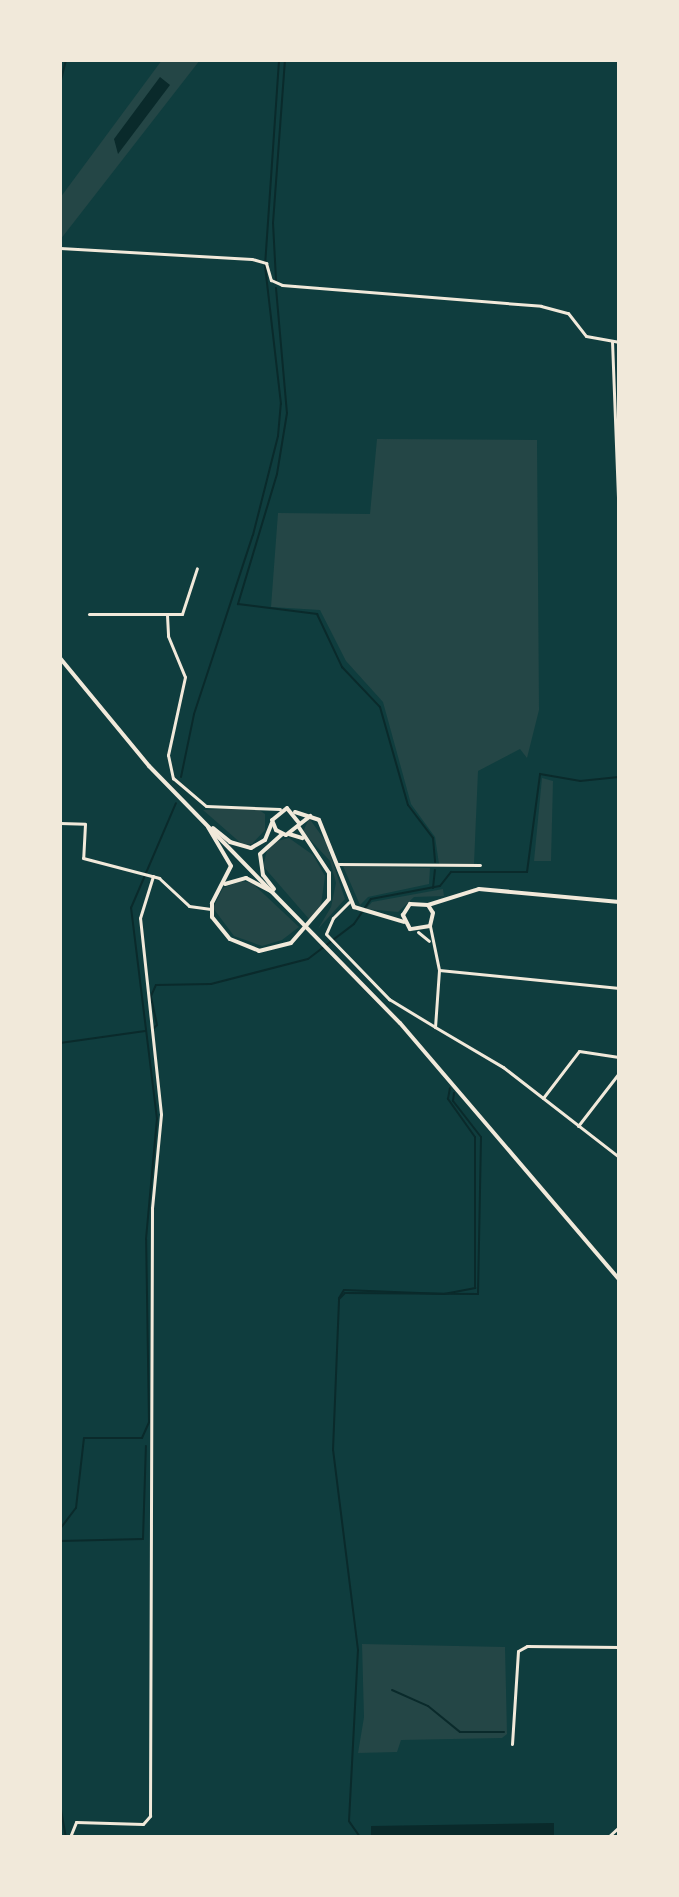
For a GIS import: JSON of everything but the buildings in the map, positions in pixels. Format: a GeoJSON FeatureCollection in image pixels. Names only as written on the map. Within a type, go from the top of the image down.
{"type":"FeatureCollection","features":[{"type":"Feature","properties":{"kind":"main road"},"geometry":{"type":"LineString","coordinates":[[60,658],[149,766],[313,931],[335,948],[619,1279]]}},
{"type":"Feature","properties":{"kind":"main road"},"geometry":{"type":"LineString","coordinates":[[207,825],[244,848],[261,844],[280,809],[312,815],[320,822],[349,902],[357,910],[390,917],[418,932],[430,926],[433,913],[442,902]]}},
{"type":"Feature","properties":{"kind":"main road"},"geometry":{"type":"LineString","coordinates":[[207,825],[230,857],[223,885],[211,909],[222,933],[248,949],[274,950],[299,937],[325,909],[331,890],[324,862],[304,840],[295,812]]}},
{"type":"Feature","properties":{"kind":"main road"},"geometry":{"type":"LineString","coordinates":[[277,895],[263,875],[260,854],[312,815]]}},
{"type":"Feature","properties":{"kind":"main road"},"geometry":{"type":"LineString","coordinates":[[272,822],[286,834],[304,840]]}},
{"type":"Feature","properties":{"kind":"main road"},"geometry":{"type":"LineString","coordinates":[[223,885],[246,878],[277,895]]}},
{"type":"Feature","properties":{"kind":"main road"},"geometry":{"type":"LineString","coordinates":[[390,917],[404,912],[414,902],[428,905],[479,889],[619,902]]}},
{"type":"Feature","properties":{"kind":"main road"},"geometry":{"type":"LineString","coordinates":[[428,905],[433,913]]}},
{"type":"Feature","properties":{"kind":"main road"},"geometry":{"type":"LineString","coordinates":[[404,912],[405,923]]}},
{"type":"Feature","properties":{"kind":"street"},"geometry":{"type":"LineString","coordinates":[[60,248],[265,262],[271,280],[282,285],[563,310],[586,336],[619,342]]}},
{"type":"Feature","properties":{"kind":"street"},"geometry":{"type":"LineString","coordinates":[[612,341],[619,524]]}},
{"type":"Feature","properties":{"kind":"street"},"geometry":{"type":"LineString","coordinates":[[619,560],[619,599]]}},
{"type":"Feature","properties":{"kind":"street"},"geometry":{"type":"LineString","coordinates":[[89,614],[167,615],[187,610],[197,568]]}},
{"type":"Feature","properties":{"kind":"street"},"geometry":{"type":"LineString","coordinates":[[167,615],[168,636],[185,677],[169,752],[171,774],[206,806],[280,809]]}},
{"type":"Feature","properties":{"kind":"street"},"geometry":{"type":"LineString","coordinates":[[264,806],[272,822]]}},
{"type":"Feature","properties":{"kind":"street"},"geometry":{"type":"LineString","coordinates":[[60,823],[85,824],[83,858],[153,876],[189,906],[211,909]]}},
{"type":"Feature","properties":{"kind":"street"},"geometry":{"type":"LineString","coordinates":[[337,864],[480,865]]}},
{"type":"Feature","properties":{"kind":"street"},"geometry":{"type":"LineString","coordinates":[[70,1837],[73,1823],[143,1824],[150,1816],[152,1208],[161,1114],[140,918],[153,876]]}},
{"type":"Feature","properties":{"kind":"street"},"geometry":{"type":"LineString","coordinates":[[349,902],[327,926],[328,937],[335,948],[389,999],[543,1098],[619,1157]]}},
{"type":"Feature","properties":{"kind":"street"},"geometry":{"type":"LineString","coordinates":[[430,926],[431,944],[439,970],[435,1027]]}},
{"type":"Feature","properties":{"kind":"street"},"geometry":{"type":"LineString","coordinates":[[418,932],[431,944]]}},
{"type":"Feature","properties":{"kind":"street"},"geometry":{"type":"LineString","coordinates":[[439,970],[619,988]]}},
{"type":"Feature","properties":{"kind":"street"},"geometry":{"type":"LineString","coordinates":[[543,1098],[579,1051],[619,1057]]}},
{"type":"Feature","properties":{"kind":"street"},"geometry":{"type":"LineString","coordinates":[[578,1126],[619,1073]]}},
{"type":"Feature","properties":{"kind":"street"},"geometry":{"type":"LineString","coordinates":[[512,1744],[514,1662],[522,1648],[619,1647]]}},
{"type":"Feature","properties":{"kind":"street"},"geometry":{"type":"LineString","coordinates":[[608,1837],[619,1827]]}},
{"type":"Feature","properties":{"kind":"shaded area"},"geometry":{"type":"Polygon","coordinates":[[[162,60],[200,60],[60,240],[60,198],[162,60]]]}},
{"type":"Feature","properties":{"kind":"shaded area"},"geometry":{"type":"Polygon","coordinates":[[[160,77],[170,85],[118,154],[114,139],[160,77]]]}},
{"type":"Feature","properties":{"kind":"shaded area"},"geometry":{"type":"Polygon","coordinates":[[[377,439],[537,440],[539,710],[527,758],[520,749],[478,771],[474,864],[439,864],[435,837],[411,804],[383,702],[346,661],[320,610],[271,607],[278,513],[370,514],[377,439]]]}},
{"type":"Feature","properties":{"kind":"shaded area"},"geometry":{"type":"Polygon","coordinates":[[[542,778],[553,781],[551,861],[534,861],[542,778]]]}},
{"type":"Feature","properties":{"kind":"shaded area"},"geometry":{"type":"Polygon","coordinates":[[[255,807],[265,814],[265,830],[252,844],[243,845],[203,810],[255,807]]]}},
{"type":"Feature","properties":{"kind":"shaded area"},"geometry":{"type":"Polygon","coordinates":[[[309,818],[326,842],[345,899],[318,929],[331,907],[336,883],[330,861],[303,832],[309,818]]]}},
{"type":"Feature","properties":{"kind":"shaded area"},"geometry":{"type":"Polygon","coordinates":[[[289,838],[313,855],[325,876],[321,905],[309,919],[263,866],[269,843],[289,838]]]}},
{"type":"Feature","properties":{"kind":"shaded area"},"geometry":{"type":"Polygon","coordinates":[[[343,866],[430,868],[429,884],[368,897],[360,905],[343,866]]]}},
{"type":"Feature","properties":{"kind":"shaded area"},"geometry":{"type":"Polygon","coordinates":[[[241,881],[252,883],[299,927],[282,940],[262,946],[234,936],[213,908],[223,888],[241,881]]]}},
{"type":"Feature","properties":{"kind":"shaded area"},"geometry":{"type":"Polygon","coordinates":[[[443,889],[444,896],[414,897],[398,912],[366,909],[372,902],[443,889]]]}},
{"type":"Feature","properties":{"kind":"shaded area"},"geometry":{"type":"Polygon","coordinates":[[[362,1644],[505,1647],[507,1734],[502,1738],[401,1740],[397,1752],[358,1753],[364,1717],[362,1644]]]}},
{"type":"Feature","properties":{"kind":"shaded area"},"geometry":{"type":"Polygon","coordinates":[[[554,1823],[554,1837],[371,1837],[371,1826],[554,1823]]]}},
{"type":"Feature","properties":{"kind":"waterway"},"geometry":{"type":"LineString","coordinates":[[60,84],[66,60]]}},
{"type":"Feature","properties":{"kind":"waterway"},"geometry":{"type":"LineString","coordinates":[[181,777],[194,714],[253,535],[278,436],[281,404],[265,266],[279,60]]}},
{"type":"Feature","properties":{"kind":"waterway"},"geometry":{"type":"LineString","coordinates":[[276,280],[273,223],[285,60]]}},
{"type":"Feature","properties":{"kind":"waterway"},"geometry":{"type":"LineString","coordinates":[[276,288],[287,413],[277,474],[238,604],[317,614],[342,667],[380,707],[408,805],[433,838],[435,862]]}},
{"type":"Feature","properties":{"kind":"waterway"},"geometry":{"type":"LineString","coordinates":[[152,1030],[157,1025],[151,996],[156,985],[211,984],[308,959],[354,924],[371,899],[440,886],[451,872],[527,872],[540,774],[580,781],[619,777]]}},
{"type":"Feature","properties":{"kind":"waterway"},"geometry":{"type":"LineString","coordinates":[[60,1529],[76,1508],[84,1438],[142,1438],[149,1422],[146,1239],[157,1119],[131,908],[176,803]]}},
{"type":"Feature","properties":{"kind":"waterway"},"geometry":{"type":"LineString","coordinates":[[433,888],[435,870]]}},
{"type":"Feature","properties":{"kind":"waterway"},"geometry":{"type":"LineString","coordinates":[[60,1043],[145,1031]]}},
{"type":"Feature","properties":{"kind":"waterway"},"geometry":{"type":"LineString","coordinates":[[339,1298],[344,1290],[444,1294],[475,1288],[475,1137],[448,1099],[450,1088]]}},
{"type":"Feature","properties":{"kind":"waterway"},"geometry":{"type":"LineString","coordinates":[[360,1837],[349,1821],[358,1650],[333,1450],[339,1299],[345,1293],[478,1294],[481,1137],[453,1101],[454,1093]]}},
{"type":"Feature","properties":{"kind":"waterway"},"geometry":{"type":"LineString","coordinates":[[60,1541],[143,1539],[146,1446]]}},
{"type":"Feature","properties":{"kind":"waterway"},"geometry":{"type":"LineString","coordinates":[[392,1690],[428,1706],[460,1732],[504,1732]]}},
{"type":"Feature","properties":{"kind":"waterway"},"geometry":{"type":"LineString","coordinates":[[60,1804],[66,1837]]}}]}
